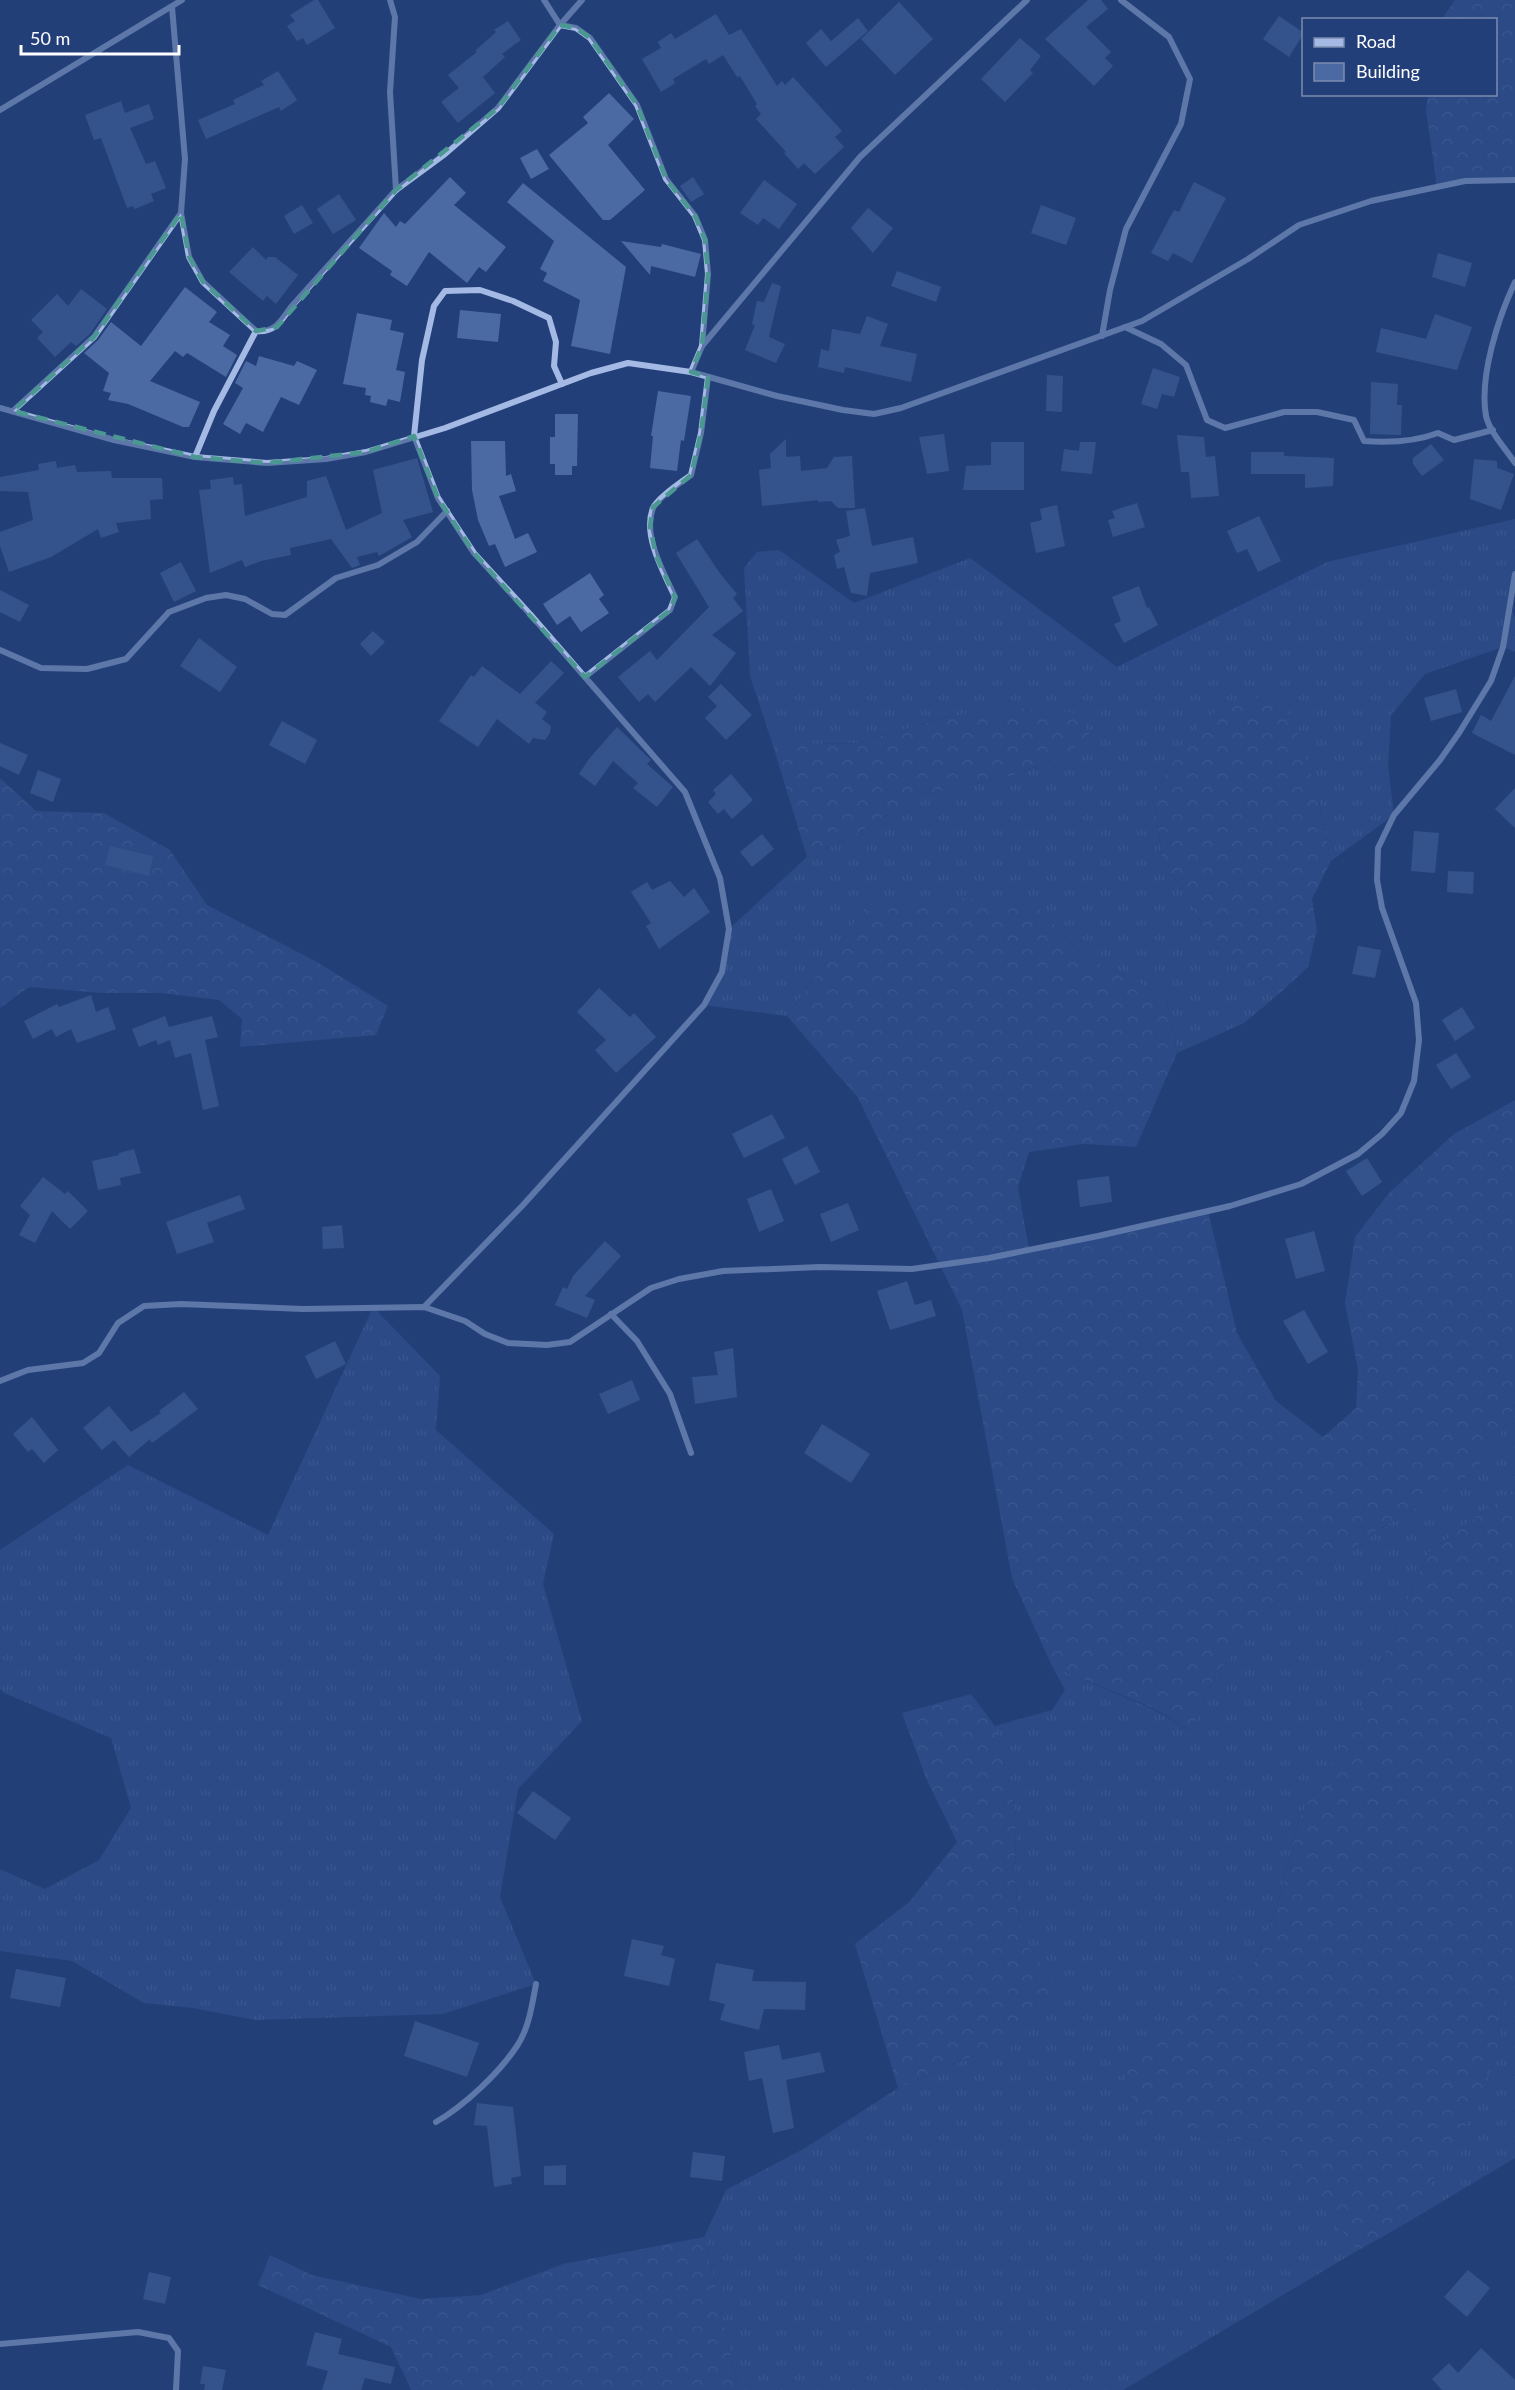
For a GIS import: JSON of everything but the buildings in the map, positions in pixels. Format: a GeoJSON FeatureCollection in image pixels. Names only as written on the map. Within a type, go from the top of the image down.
{"type":"FeatureCollection","features":[{"type":"Feature","properties":{"kind":"street"},"geometry":{"type":"LineString","coordinates":[[0,110],[182,0]]}},
{"type":"Feature","properties":{"kind":"street"},"geometry":{"type":"LineString","coordinates":[[544,0],[560,25],[576,28],[590,38],[637,105],[666,179],[695,216],[705,240],[708,274],[702,346],[692,372]]}},
{"type":"Feature","properties":{"kind":"street"},"geometry":{"type":"LineString","coordinates":[[172,7],[185,159],[181,213],[189,257],[203,282],[256,331],[266,332],[277,327],[291,307],[396,190],[445,154],[498,108],[560,25],[582,0]]}},
{"type":"Feature","properties":{"kind":"street"},"geometry":{"type":"LineString","coordinates":[[702,346],[860,157],[1027,0]]}},
{"type":"Feature","properties":{"kind":"street"},"geometry":{"type":"LineString","coordinates":[[1102,336],[1110,290],[1126,229],[1181,124],[1190,79],[1168,37],[1121,0]]}},
{"type":"Feature","properties":{"kind":"street"},"geometry":{"type":"LineString","coordinates":[[393,2],[395,17],[390,92],[396,190]]}},
{"type":"Feature","properties":{"kind":"street"},"geometry":{"type":"LineString","coordinates":[[0,408],[114,440],[195,457],[267,463],[326,459],[366,452],[445,428],[562,384],[628,363],[692,372],[777,396],[874,414],[901,408],[1102,336],[1151,316],[1248,259],[1299,225],[1371,201],[1465,181],[1515,180]]}},
{"type":"Feature","properties":{"kind":"street"},"geometry":{"type":"LineString","coordinates":[[14,411],[94,337],[181,213]]}},
{"type":"Feature","properties":{"kind":"street"},"geometry":{"type":"LineString","coordinates":[[1515,282],[1494,339],[1485,384],[1486,417],[1515,463]]}},
{"type":"Feature","properties":{"kind":"street"},"geometry":{"type":"LineString","coordinates":[[424,1307],[523,1205],[704,1005],[722,972],[729,929],[720,878],[685,792],[474,553],[438,498],[414,436],[422,360],[434,306],[445,291],[480,290],[513,301],[549,318],[556,342],[554,366],[562,384]]}},
{"type":"Feature","properties":{"kind":"street"},"geometry":{"type":"LineString","coordinates":[[1125,327],[1161,344],[1186,364],[1207,420],[1225,428],[1284,412],[1317,412],[1353,420],[1364,441],[1384,443],[1420,439],[1438,433],[1454,440],[1493,430]]}},
{"type":"Feature","properties":{"kind":"street"},"geometry":{"type":"LineString","coordinates":[[195,457],[214,411],[256,331]]}},
{"type":"Feature","properties":{"kind":"street"},"geometry":{"type":"LineString","coordinates":[[585,677],[670,610],[675,597],[656,556],[650,526],[653,507],[691,475],[701,433],[708,377]]}},
{"type":"Feature","properties":{"kind":"street"},"geometry":{"type":"LineString","coordinates":[[0,650],[42,668],[87,669],[126,659],[169,612],[206,598],[226,595],[245,599],[272,614],[285,615],[336,578],[378,565],[417,542],[447,511]]}},
{"type":"Feature","properties":{"kind":"street"},"geometry":{"type":"LineString","coordinates":[[0,1381],[28,1370],[83,1363],[99,1353],[118,1323],[144,1306],[181,1304],[303,1309],[424,1307],[465,1321],[485,1334],[508,1343],[547,1345],[570,1342],[651,1288],[679,1279],[723,1271],[820,1267],[912,1269],[988,1258],[1230,1206],[1301,1184],[1366,1147],[1382,1134],[1401,1113],[1414,1081],[1419,1040],[1416,1003],[1382,908],[1377,880],[1378,848],[1394,814],[1446,751],[1491,681],[1503,647],[1515,574]]}},
{"type":"Feature","properties":{"kind":"street"},"geometry":{"type":"LineString","coordinates":[[611,1314],[637,1341],[670,1394],[691,1453]]}},
{"type":"Feature","properties":{"kind":"street"},"geometry":{"type":"LineString","coordinates":[[436,2122],[456,2110],[517,2045],[530,2015],[536,1984]]}},
{"type":"Feature","properties":{"kind":"street"},"geometry":{"type":"LineString","coordinates":[[0,2344],[138,2332],[169,2338],[178,2351],[176,2390]]}},
{"type":"Feature","properties":{"kind":"highlighted area"},"geometry":{"type":"Polygon","coordinates":[[[560,25],[576,28],[590,38],[637,105],[666,179],[695,216],[705,240],[708,274],[702,346],[691,372],[708,377],[701,433],[691,475],[653,507],[650,526],[656,556],[675,597],[670,610],[585,677],[474,553],[438,498],[414,436],[366,452],[267,463],[195,457],[13,411],[94,337],[181,213],[189,257],[203,282],[256,331],[277,327],[396,190],[498,108],[560,25]]]}},
{"type":"Feature","properties":{"kind":"green space"},"geometry":{"type":"Polygon","coordinates":[[[1455,0],[1515,0],[1515,180],[1465,181],[1437,187],[1426,111],[1428,96],[1497,96],[1497,18],[1443,18],[1455,0]]]}},
{"type":"Feature","properties":{"kind":"green space"},"geometry":{"type":"Polygon","coordinates":[[[1515,519],[1515,574],[1509,604],[1515,617],[1515,652],[1503,647],[1425,674],[1391,715],[1388,766],[1394,815],[1331,861],[1316,788],[1184,741],[1153,797],[1162,856],[1154,864],[1180,883],[1212,943],[1280,993],[1244,1023],[1177,1053],[1166,997],[1080,953],[1037,905],[867,905],[787,1016],[704,1005],[722,972],[729,929],[807,857],[850,838],[921,795],[1012,776],[1070,753],[950,716],[857,743],[815,744],[770,736],[750,676],[744,568],[757,552],[779,550],[854,603],[970,558],[1117,667],[1327,562],[1515,519]]]}},
{"type":"Feature","properties":{"kind":"green space"},"geometry":{"type":"Polygon","coordinates":[[[1269,692],[1292,717],[1316,788],[1331,861],[1312,899],[1317,930],[1308,967],[1280,993],[1212,943],[1180,883],[1154,864],[1162,855],[1153,797],[1184,741],[1218,708],[1269,692]]]}},
{"type":"Feature","properties":{"kind":"green space"},"geometry":{"type":"Polygon","coordinates":[[[1018,708],[1075,713],[1090,733],[1070,753],[1012,776],[921,795],[850,838],[807,857],[770,736],[815,744],[857,743],[950,716],[1018,708]]]}},
{"type":"Feature","properties":{"kind":"green space"},"geometry":{"type":"Polygon","coordinates":[[[0,778],[36,811],[104,813],[170,850],[207,905],[317,962],[388,1006],[376,1035],[240,1047],[242,1019],[219,1000],[161,993],[102,993],[29,987],[0,1008],[0,778]]]}},
{"type":"Feature","properties":{"kind":"green space"},"geometry":{"type":"Polygon","coordinates":[[[965,898],[1037,905],[1080,953],[1166,997],[1177,1053],[1136,1147],[1084,1144],[1029,1152],[1018,1187],[1029,1249],[1208,1211],[1237,1333],[1276,1401],[1323,1437],[1356,1408],[1358,1370],[1345,1303],[1355,1237],[1389,1193],[1454,1134],[1515,1100],[1515,1405],[1498,1438],[1473,1473],[1379,1529],[1265,1611],[1213,1679],[1192,1732],[1153,1708],[1052,1666],[1012,1578],[962,1310],[858,1098],[787,1016],[867,905],[965,898]]]}},
{"type":"Feature","properties":{"kind":"green space"},"geometry":{"type":"Polygon","coordinates":[[[373,1307],[440,1376],[436,1430],[554,1534],[543,1584],[582,1721],[518,1789],[500,1897],[536,1984],[443,2014],[255,2020],[193,2008],[144,2003],[72,1961],[0,1951],[0,1869],[45,1889],[99,1860],[131,1808],[111,1738],[4,1693],[0,1689],[0,1550],[128,1465],[268,1535],[373,1307]]]}},
{"type":"Feature","properties":{"kind":"green space"},"geometry":{"type":"Polygon","coordinates":[[[1515,1405],[1515,1488],[1428,1553],[1351,1730],[1301,1814],[1276,1910],[1252,1967],[1159,2023],[1194,2136],[1272,2141],[1357,2251],[1123,2390],[739,2390],[704,2237],[726,2190],[805,2148],[898,2088],[989,2049],[1020,1937],[1015,1876],[1016,1813],[995,1726],[1052,1710],[1065,1690],[1052,1666],[1153,1709],[1192,1732],[1213,1679],[1265,1611],[1379,1529],[1473,1473],[1498,1438],[1515,1405]]]}},
{"type":"Feature","properties":{"kind":"green space"},"geometry":{"type":"Polygon","coordinates":[[[1515,1488],[1515,1983],[1503,1994],[1498,2053],[1468,2122],[1435,2177],[1398,2228],[1357,2251],[1272,2141],[1194,2136],[1137,2112],[1124,2075],[1159,2023],[1252,1967],[1276,1910],[1301,1814],[1351,1730],[1428,1553],[1515,1488]]]}},
{"type":"Feature","properties":{"kind":"green space"},"geometry":{"type":"Polygon","coordinates":[[[971,1694],[995,1726],[1016,1813],[1015,1876],[1020,1937],[1065,1994],[989,2049],[898,2088],[855,1944],[909,1902],[957,1842],[926,1778],[902,1713],[971,1694]]]}},
{"type":"Feature","properties":{"kind":"green space"},"geometry":{"type":"Polygon","coordinates":[[[1515,1983],[1515,2158],[1398,2228],[1435,2177],[1498,2053],[1503,1994],[1515,1983]]]}},
{"type":"Feature","properties":{"kind":"green space"},"geometry":{"type":"Polygon","coordinates":[[[704,2237],[739,2390],[411,2390],[391,2347],[258,2285],[270,2255],[312,2275],[421,2299],[481,2295],[563,2264],[704,2237]]]}}]}
